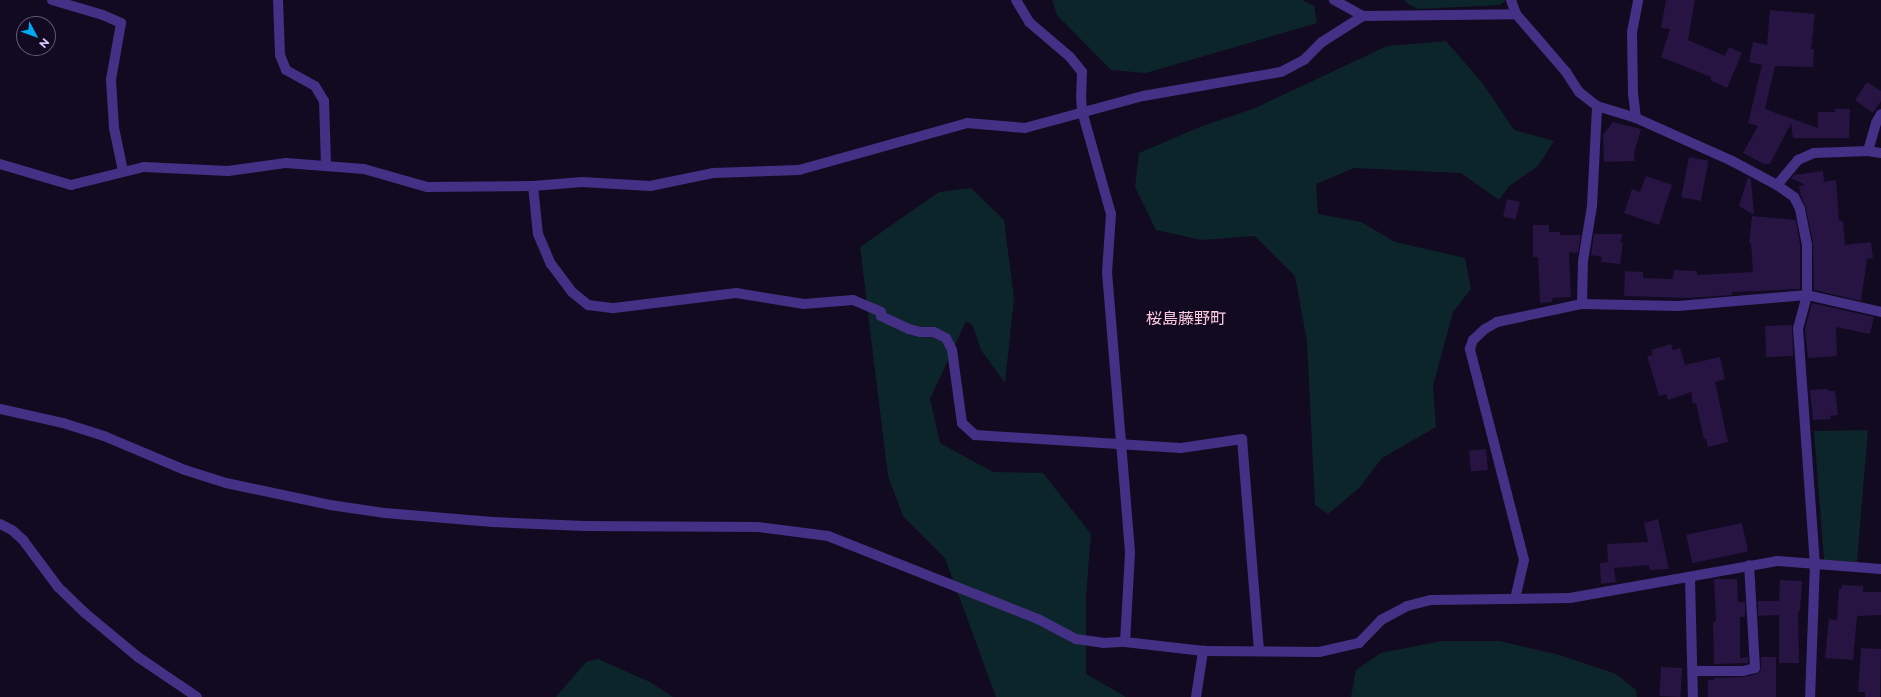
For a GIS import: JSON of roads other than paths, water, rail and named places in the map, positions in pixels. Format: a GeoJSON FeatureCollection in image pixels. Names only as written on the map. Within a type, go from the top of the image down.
{"type":"FeatureCollection","features":[{"type":"Feature","properties":{"kind":"street"},"geometry":{"type":"LineString","coordinates":[[52,0],[103,15],[121,23],[111,80],[114,128],[123,171]]}},
{"type":"Feature","properties":{"kind":"street"},"geometry":{"type":"LineString","coordinates":[[278,0],[280,55],[286,70],[315,86],[324,101],[326,165]]}},
{"type":"Feature","properties":{"kind":"street"},"geometry":{"type":"LineString","coordinates":[[1016,0],[1028,22],[1070,57],[1082,72],[1082,111],[1111,214],[1107,272],[1130,553],[1126,642]]}},
{"type":"Feature","properties":{"kind":"street"},"geometry":{"type":"LineString","coordinates":[[1334,0],[1363,16],[1516,14]]}},
{"type":"Feature","properties":{"kind":"street"},"geometry":{"type":"LineString","coordinates":[[1511,0],[1516,14],[1566,72],[1579,92],[1597,106],[1636,118],[1732,161],[1778,184],[1794,197],[1800,209],[1807,244],[1807,295],[1798,328],[1815,563],[1810,697]]}},
{"type":"Feature","properties":{"kind":"street"},"geometry":{"type":"LineString","coordinates":[[1636,118],[1633,94],[1632,32],[1638,0]]}},
{"type":"Feature","properties":{"kind":"street"},"geometry":{"type":"LineString","coordinates":[[0,164],[71,185],[144,166],[228,171],[286,162],[364,169],[427,187],[533,186],[582,182],[650,186],[712,173],[799,170],[968,123],[1025,128],[1082,111],[1143,96],[1281,72],[1304,60],[1322,42],[1363,16]]}},
{"type":"Feature","properties":{"kind":"street"},"geometry":{"type":"LineString","coordinates":[[1582,304],[1583,261],[1592,206],[1597,106]]}},
{"type":"Feature","properties":{"kind":"street"},"geometry":{"type":"LineString","coordinates":[[1868,151],[1876,123],[1881,114]]}},
{"type":"Feature","properties":{"kind":"street"},"geometry":{"type":"LineString","coordinates":[[1778,184],[1798,160],[1814,153],[1868,151],[1881,154]]}},
{"type":"Feature","properties":{"kind":"street"},"geometry":{"type":"LineString","coordinates":[[533,186],[538,234],[551,264],[564,284],[588,305],[614,308],[736,293],[804,304],[853,300],[881,312],[881,316],[909,329],[920,332],[934,332],[946,338],[952,350],[962,423],[975,435],[1181,448],[1242,439],[1259,651]]}},
{"type":"Feature","properties":{"kind":"street"},"geometry":{"type":"LineString","coordinates":[[1515,599],[1524,560],[1470,349],[1473,340],[1485,329],[1496,322],[1582,304],[1678,306],[1807,295],[1881,312]]}},
{"type":"Feature","properties":{"kind":"street"},"geometry":{"type":"LineString","coordinates":[[0,409],[63,423],[104,436],[185,470],[226,483],[330,505],[385,513],[494,522],[584,526],[758,527],[828,536],[1038,618],[1076,639],[1103,643],[1126,642],[1203,651],[1320,652],[1359,643],[1381,620],[1406,606],[1431,600],[1570,598],[1690,578],[1749,565],[1777,561],[1881,569]]}},
{"type":"Feature","properties":{"kind":"street"},"geometry":{"type":"LineString","coordinates":[[0,524],[12,530],[23,540],[58,587],[85,613],[138,657],[198,697]]}},
{"type":"Feature","properties":{"kind":"street"},"geometry":{"type":"LineString","coordinates":[[1693,671],[1743,672],[1755,668],[1749,565]]}},
{"type":"Feature","properties":{"kind":"street"},"geometry":{"type":"LineString","coordinates":[[1690,578],[1693,697]]}},
{"type":"Feature","properties":{"kind":"street"},"geometry":{"type":"LineString","coordinates":[[1196,697],[1203,651]]}},
{"type":"Feature","properties":{"kind":"district","name":"桜島藤野町"},"geometry":{"type":"Point","coordinates":[1186,319]}}]}
